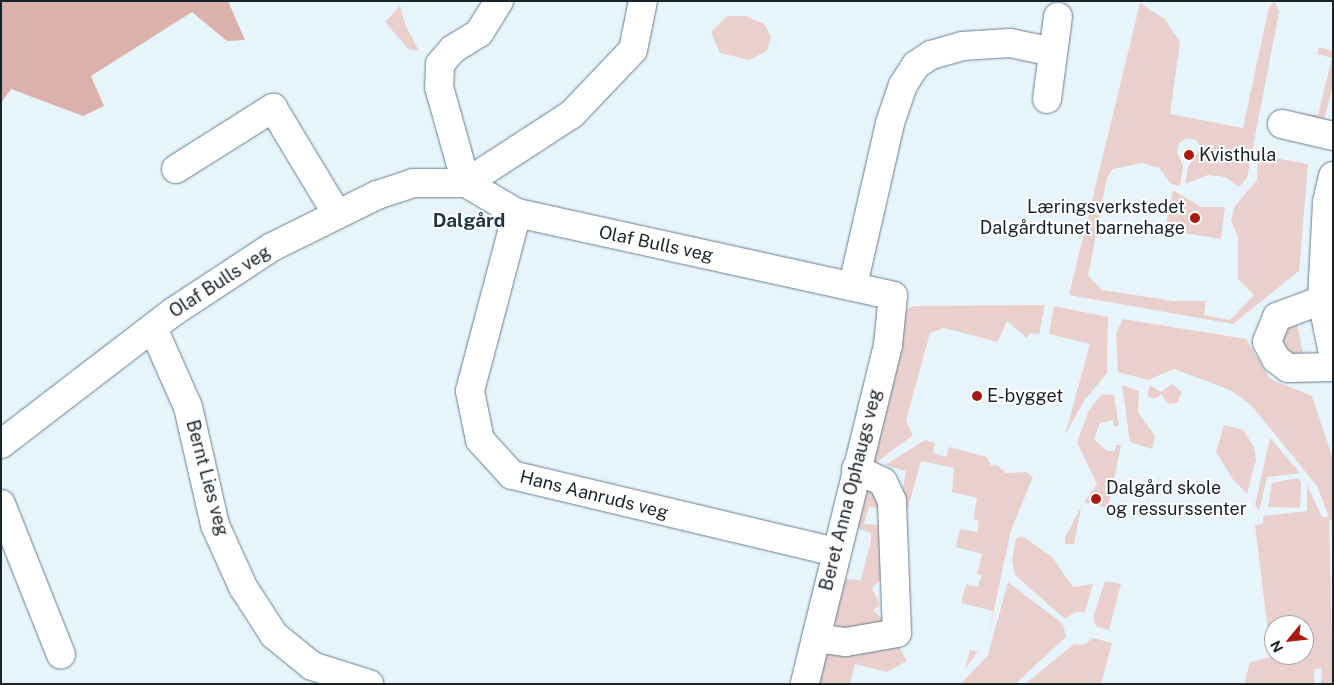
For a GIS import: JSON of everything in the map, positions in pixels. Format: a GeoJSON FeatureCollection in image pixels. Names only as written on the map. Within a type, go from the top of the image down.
{"type":"FeatureCollection","features":[{"type":"Feature","properties":{"kind":"street"},"geometry":{"type":"LineString","coordinates":[[499,1],[479,33],[453,49],[440,64],[439,86],[466,184],[572,114],[633,50],[643,1]]}},
{"type":"Feature","properties":{"kind":"street"},"geometry":{"type":"LineString","coordinates":[[1047,99],[1058,17]]}},
{"type":"Feature","properties":{"kind":"street"},"geometry":{"type":"LineString","coordinates":[[852,285],[890,123],[903,85],[916,65],[931,55],[962,46],[1010,43],[1053,52]]}},
{"type":"Feature","properties":{"kind":"street"},"geometry":{"type":"LineString","coordinates":[[176,169],[273,108],[337,214]]}},
{"type":"Feature","properties":{"kind":"street"},"geometry":{"type":"LineString","coordinates":[[1282,124],[1333,136]]}},
{"type":"Feature","properties":{"kind":"street"},"geometry":{"type":"LineString","coordinates":[[1333,176],[1327,203],[1322,300],[1333,353]]}},
{"type":"Feature","properties":{"kind":"street","name":"Olaf Bulls veg"},"geometry":{"type":"LineString","coordinates":[[1,444],[153,328],[272,247],[337,214],[413,183],[466,184],[517,213],[852,285],[893,296]]}},
{"type":"Feature","properties":{"kind":"street","name":"Hans Aanruds veg"},"geometry":{"type":"LineString","coordinates":[[517,213],[470,391],[480,440],[512,475],[834,552]]}},
{"type":"Feature","properties":{"kind":"street","name":"Beret Anna Ophaugs veg"},"geometry":{"type":"LineString","coordinates":[[805,684],[834,552],[888,345],[893,296]]}},
{"type":"Feature","properties":{"kind":"street"},"geometry":{"type":"LineString","coordinates":[[1322,300],[1277,317],[1267,342],[1276,359],[1288,368],[1333,367]]}},
{"type":"Feature","properties":{"kind":"street","name":"Bernt Lies veg"},"geometry":{"type":"LineString","coordinates":[[153,328],[188,407],[215,525],[243,587],[274,635],[312,666],[369,684]]}},
{"type":"Feature","properties":{"kind":"street"},"geometry":{"type":"LineString","coordinates":[[816,638],[846,642],[897,632],[892,500],[883,482],[856,469]]}},
{"type":"Feature","properties":{"kind":"street"},"geometry":{"type":"LineString","coordinates":[[1,504],[61,655]]}},
{"type":"Feature","properties":{"kind":"shaded area"},"geometry":{"type":"Polygon","coordinates":[[[1,1],[228,1],[245,40],[227,41],[192,12],[91,76],[104,106],[83,116],[11,89],[1,103],[1,1]]]}},
{"type":"Feature","properties":{"kind":"shaded area"},"geometry":{"type":"Polygon","coordinates":[[[1275,2],[1279,12],[1247,178],[1239,187],[1225,177],[1208,175],[1185,184],[1188,167],[1201,147],[1196,140],[1187,138],[1179,143],[1177,152],[1183,166],[1180,186],[1171,184],[1159,168],[1142,163],[1113,169],[1107,177],[1088,276],[1102,290],[1173,301],[1206,301],[1204,315],[1230,320],[1254,295],[1238,279],[1238,238],[1231,220],[1235,206],[1257,180],[1258,155],[1308,164],[1299,271],[1233,324],[1069,295],[1140,3],[1165,19],[1180,42],[1170,114],[1243,128],[1269,7],[1275,2]]]}},
{"type":"Feature","properties":{"kind":"shaded area"},"geometry":{"type":"Polygon","coordinates":[[[400,6],[405,24],[419,51],[408,49],[385,22],[400,6]]]}},
{"type":"Feature","properties":{"kind":"shaded area"},"geometry":{"type":"Polygon","coordinates":[[[727,16],[746,16],[764,24],[771,36],[767,51],[749,60],[720,53],[711,32],[727,16]]]}},
{"type":"Feature","properties":{"kind":"shaded area"},"geometry":{"type":"Polygon","coordinates":[[[1319,47],[1333,51],[1333,85],[1323,124],[1302,114],[1318,115],[1332,58],[1317,54],[1319,47]]]}},
{"type":"Feature","properties":{"kind":"shaded area"},"geometry":{"type":"Polygon","coordinates":[[[1173,190],[1201,207],[1225,207],[1221,239],[1165,230],[1173,190]]]}},
{"type":"Feature","properties":{"kind":"shaded area"},"geometry":{"type":"Polygon","coordinates":[[[1045,305],[1039,334],[1030,333],[1027,338],[1007,321],[998,342],[944,328],[930,333],[906,421],[913,435],[876,463],[870,461],[905,310],[914,306],[1045,305]]]}},
{"type":"Feature","properties":{"kind":"shaded area"},"geometry":{"type":"Polygon","coordinates":[[[1054,306],[1108,317],[1107,373],[1084,401],[1065,435],[1090,344],[1049,334],[1054,306]]]}},
{"type":"Feature","properties":{"kind":"shaded area"},"geometry":{"type":"Polygon","coordinates":[[[1123,319],[1246,339],[1270,379],[1312,396],[1333,459],[1333,522],[1329,519],[1333,684],[1321,684],[1322,668],[1314,669],[1314,684],[1244,684],[1250,662],[1264,659],[1264,665],[1314,665],[1314,615],[1266,615],[1255,525],[1263,524],[1263,516],[1307,511],[1307,485],[1322,517],[1329,517],[1317,486],[1251,405],[1230,390],[1174,369],[1148,380],[1118,372],[1116,333],[1123,319]]]}},
{"type":"Feature","properties":{"kind":"shaded area"},"geometry":{"type":"Polygon","coordinates":[[[1296,319],[1304,359],[1290,359],[1279,333],[1296,319]]]}},
{"type":"Feature","properties":{"kind":"shaded area"},"geometry":{"type":"Polygon","coordinates":[[[1172,384],[1182,392],[1177,403],[1168,404],[1161,394],[1155,399],[1147,396],[1150,385],[1161,392],[1172,384]]]}},
{"type":"Feature","properties":{"kind":"shaded area"},"geometry":{"type":"Polygon","coordinates":[[[1122,385],[1139,391],[1138,412],[1155,436],[1152,449],[1130,442],[1122,385]]]}},
{"type":"Feature","properties":{"kind":"shaded area"},"geometry":{"type":"Polygon","coordinates":[[[1102,394],[1114,395],[1119,426],[1114,426],[1113,420],[1100,423],[1094,439],[1107,451],[1115,451],[1116,445],[1121,445],[1108,508],[1084,502],[1097,484],[1077,442],[1089,410],[1102,394]]]}},
{"type":"Feature","properties":{"kind":"shaded area"},"geometry":{"type":"Polygon","coordinates":[[[1224,425],[1243,430],[1254,447],[1256,460],[1247,494],[1234,481],[1216,452],[1224,425]]]}},
{"type":"Feature","properties":{"kind":"shaded area"},"geometry":{"type":"Polygon","coordinates":[[[1270,438],[1300,473],[1267,477],[1259,511],[1255,505],[1270,438]]]}},
{"type":"Feature","properties":{"kind":"shaded area"},"geometry":{"type":"Polygon","coordinates":[[[925,440],[935,443],[933,453],[946,457],[949,447],[987,457],[991,466],[997,465],[1006,473],[1026,472],[1033,477],[1011,530],[988,638],[993,611],[961,603],[966,584],[977,587],[982,575],[977,574],[982,554],[956,547],[960,529],[977,532],[979,521],[973,519],[977,498],[952,492],[954,468],[921,461],[907,511],[899,510],[906,471],[885,465],[925,440]]]}},
{"type":"Feature","properties":{"kind":"shaded area"},"geometry":{"type":"Polygon","coordinates":[[[1297,478],[1301,482],[1300,508],[1268,507],[1272,483],[1297,478]]]}},
{"type":"Feature","properties":{"kind":"shaded area"},"geometry":{"type":"Polygon","coordinates":[[[870,483],[882,509],[869,506],[864,524],[888,526],[890,571],[872,588],[880,605],[873,610],[880,617],[891,607],[891,621],[840,632],[833,618],[844,579],[861,580],[871,540],[871,533],[857,528],[861,487],[870,483]]]}},
{"type":"Feature","properties":{"kind":"shaded area"},"geometry":{"type":"Polygon","coordinates":[[[1081,507],[1074,544],[1065,544],[1065,537],[1081,507]]]}},
{"type":"Feature","properties":{"kind":"shaded area"},"geometry":{"type":"Polygon","coordinates":[[[1022,536],[1052,557],[1073,587],[1093,584],[1085,612],[1075,612],[1065,619],[1015,575],[1012,560],[1016,539],[1022,536]]]}},
{"type":"Feature","properties":{"kind":"shaded area"},"geometry":{"type":"Polygon","coordinates":[[[1105,581],[1121,584],[1109,630],[1097,627],[1093,618],[1105,581]]]}},
{"type":"Feature","properties":{"kind":"shaded area"},"geometry":{"type":"Polygon","coordinates":[[[1008,582],[1063,624],[1066,637],[1015,684],[961,684],[988,655],[1008,582]]]}},
{"type":"Feature","properties":{"kind":"shaded area"},"geometry":{"type":"Polygon","coordinates":[[[1093,638],[1112,643],[1101,684],[1025,684],[1074,644],[1083,645],[1093,638]]]}},
{"type":"Feature","properties":{"kind":"shaded area"},"geometry":{"type":"Polygon","coordinates":[[[896,641],[907,661],[887,672],[855,664],[850,684],[815,684],[825,653],[896,641]]]}},
{"type":"Feature","properties":{"kind":"shaded area"},"geometry":{"type":"Polygon","coordinates":[[[970,650],[978,652],[965,669],[970,650]]]}},
{"type":"Feature","properties":{"kind":"place","name":"Kvisthula"},"geometry":{"type":"Point","coordinates":[1189,155]}},
{"type":"Feature","properties":{"kind":"place","name":"Læringsverkstedet Dalgårdtunet barnehage"},"geometry":{"type":"Point","coordinates":[1195,218]}},
{"type":"Feature","properties":{"kind":"place","name":"E-bygget"},"geometry":{"type":"Point","coordinates":[977,396]}},
{"type":"Feature","properties":{"kind":"place","name":"Dalgård skole og ressurssenter"},"geometry":{"type":"Point","coordinates":[1096,499]}},
{"type":"Feature","properties":{"kind":"district","name":"Dalgård"},"geometry":{"type":"Point","coordinates":[469,221]}}]}
